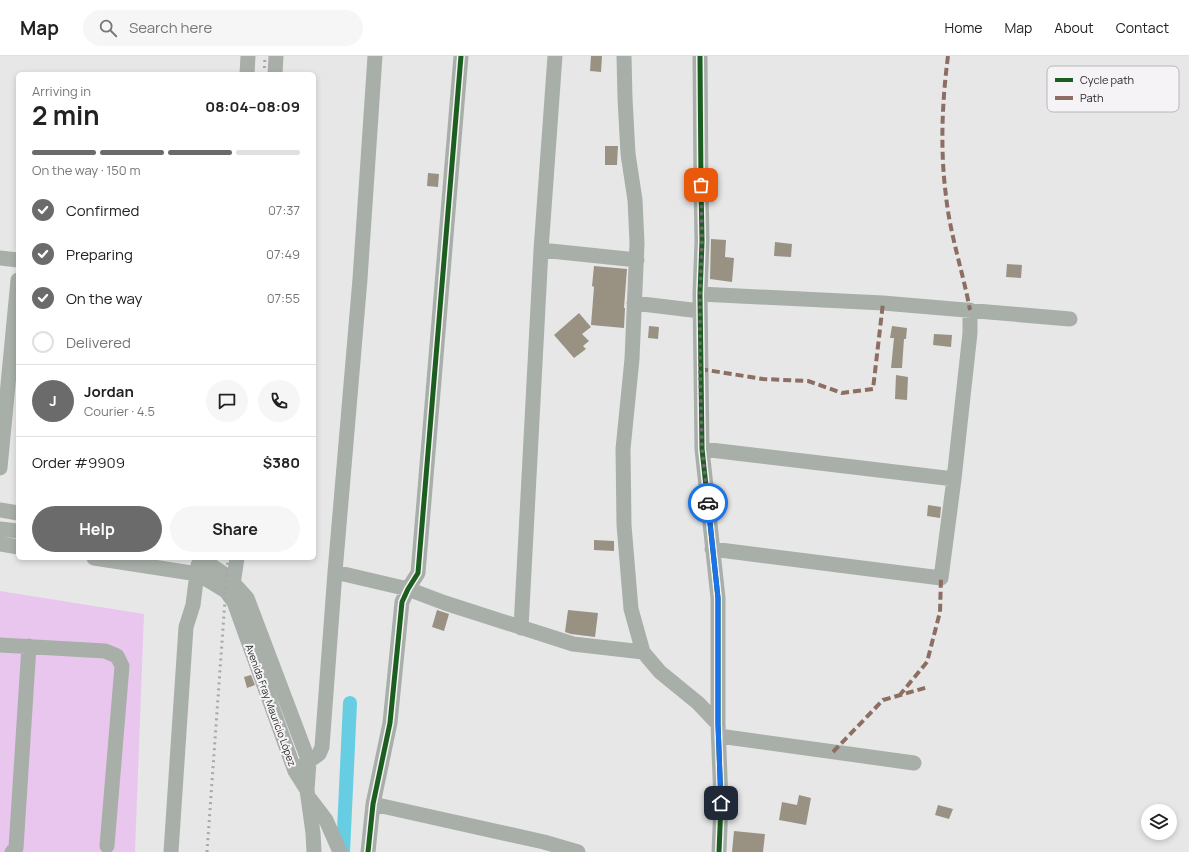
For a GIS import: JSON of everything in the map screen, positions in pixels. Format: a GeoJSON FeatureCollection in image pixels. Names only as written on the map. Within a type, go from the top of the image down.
{"type":"FeatureCollection","features":[{"type":"Feature","properties":{"kind":"street"},"geometry":{"type":"LineString","coordinates":[[247,72],[248,56]]}},
{"type":"Feature","properties":{"kind":"street"},"geometry":{"type":"LineString","coordinates":[[275,72],[276,56]]}},
{"type":"Feature","properties":{"kind":"street"},"geometry":{"type":"LineString","coordinates":[[295,771],[319,754],[322,747],[359,287],[375,56]]}},
{"type":"Feature","properties":{"kind":"street"},"geometry":{"type":"LineString","coordinates":[[368,852],[373,804],[390,723],[402,602],[418,572],[461,56]]}},
{"type":"Feature","properties":{"kind":"street"},"geometry":{"type":"LineString","coordinates":[[521,628],[541,250],[555,56]]}},
{"type":"Feature","properties":{"kind":"street"},"geometry":{"type":"LineString","coordinates":[[624,56],[628,154],[635,200],[638,243],[632,359],[623,449],[624,525],[631,609],[643,652],[660,672],[698,703],[719,730],[914,763]]}},
{"type":"Feature","properties":{"kind":"street"},"geometry":{"type":"LineString","coordinates":[[700,56],[702,241],[700,311],[702,449],[718,598],[721,803],[719,852]]}},
{"type":"Feature","properties":{"kind":"street"},"geometry":{"type":"LineString","coordinates":[[541,250],[636,260]]}},
{"type":"Feature","properties":{"kind":"street"},"geometry":{"type":"LineString","coordinates":[[0,258],[16,260]]}},
{"type":"Feature","properties":{"kind":"street"},"geometry":{"type":"LineString","coordinates":[[700,294],[884,302],[1070,319]]}},
{"type":"Feature","properties":{"kind":"street"},"geometry":{"type":"LineString","coordinates":[[0,468],[16,301]]}},
{"type":"Feature","properties":{"kind":"street"},"geometry":{"type":"LineString","coordinates":[[634,303],[700,311]]}},
{"type":"Feature","properties":{"kind":"street"},"geometry":{"type":"LineString","coordinates":[[712,549],[941,578],[954,479],[970,333],[970,310]]}},
{"type":"Feature","properties":{"kind":"street"},"geometry":{"type":"LineString","coordinates":[[702,449],[954,479]]}},
{"type":"Feature","properties":{"kind":"street"},"geometry":{"type":"LineString","coordinates":[[0,510],[16,513]]}},
{"type":"Feature","properties":{"kind":"street"},"geometry":{"type":"LineString","coordinates":[[0,529],[16,531]]}},
{"type":"Feature","properties":{"kind":"street"},"geometry":{"type":"LineString","coordinates":[[0,544],[16,547]]}},
{"type":"Feature","properties":{"kind":"street","name":"Avenida Fray Mauricio López"},"geometry":{"type":"LineString","coordinates":[[107,560],[198,574],[226,591],[232,591],[247,598],[309,762],[308,793]]}},
{"type":"Feature","properties":{"kind":"street"},"geometry":{"type":"LineString","coordinates":[[171,852],[186,627],[193,605],[200,560]]}},
{"type":"Feature","properties":{"kind":"street","name":"Avenida Fray Mauricio López"},"geometry":{"type":"LineString","coordinates":[[203,560],[227,576],[234,602],[295,771],[308,793]]}},
{"type":"Feature","properties":{"kind":"street"},"geometry":{"type":"LineString","coordinates":[[232,591],[237,560]]}},
{"type":"Feature","properties":{"kind":"street"},"geometry":{"type":"LineString","coordinates":[[335,572],[408,589],[445,603],[573,644],[643,652]]}},
{"type":"Feature","properties":{"kind":"street"},"geometry":{"type":"LineString","coordinates":[[0,644],[105,651],[117,656],[122,666],[107,846]]}},
{"type":"Feature","properties":{"kind":"street"},"geometry":{"type":"LineString","coordinates":[[12,852],[16,848],[28,646]]}},
{"type":"Feature","properties":{"kind":"street"},"geometry":{"type":"LineString","coordinates":[[308,793],[326,820],[337,845]]}},
{"type":"Feature","properties":{"kind":"street"},"geometry":{"type":"LineString","coordinates":[[308,793],[314,852]]}},
{"type":"Feature","properties":{"kind":"street"},"geometry":{"type":"LineString","coordinates":[[373,804],[544,842],[578,852]]}},
{"type":"Feature","properties":{"kind":"shaded area"},"geometry":{"type":"Polygon","coordinates":[[[0,591],[144,614],[135,852],[0,852],[0,591]]]}},
{"type":"Feature","properties":{"kind":"building"},"geometry":{"type":"Polygon","coordinates":[[[591,56],[602,56],[601,72],[590,71],[591,56]]]}},
{"type":"Feature","properties":{"kind":"building"},"geometry":{"type":"Polygon","coordinates":[[[605,146],[618,146],[617,165],[605,165],[605,146]]]}},
{"type":"Feature","properties":{"kind":"building"},"geometry":{"type":"Polygon","coordinates":[[[428,173],[439,174],[438,187],[427,186],[428,173]]]}},
{"type":"Feature","properties":{"kind":"building"},"geometry":{"type":"Polygon","coordinates":[[[711,239],[726,240],[725,257],[734,258],[732,282],[710,279],[711,239]]]}},
{"type":"Feature","properties":{"kind":"building"},"geometry":{"type":"Polygon","coordinates":[[[775,242],[792,244],[791,257],[774,256],[775,242]]]}},
{"type":"Feature","properties":{"kind":"building"},"geometry":{"type":"Polygon","coordinates":[[[1007,264],[1022,265],[1021,278],[1006,277],[1007,264]]]}},
{"type":"Feature","properties":{"kind":"building"},"geometry":{"type":"Polygon","coordinates":[[[594,266],[627,269],[624,328],[591,325],[594,266]]]}},
{"type":"Feature","properties":{"kind":"building"},"geometry":{"type":"Polygon","coordinates":[[[579,313],[591,327],[582,334],[589,341],[583,346],[586,349],[574,358],[554,335],[579,313]]]}},
{"type":"Feature","properties":{"kind":"building"},"geometry":{"type":"Polygon","coordinates":[[[649,326],[659,327],[658,339],[648,338],[649,326]]]}},
{"type":"Feature","properties":{"kind":"building"},"geometry":{"type":"Polygon","coordinates":[[[892,326],[907,328],[906,339],[904,339],[902,368],[891,368],[894,338],[890,338],[892,326]]]}},
{"type":"Feature","properties":{"kind":"building"},"geometry":{"type":"Polygon","coordinates":[[[934,334],[952,335],[951,347],[933,345],[934,334]]]}},
{"type":"Feature","properties":{"kind":"building"},"geometry":{"type":"Polygon","coordinates":[[[896,375],[908,377],[907,400],[895,399],[896,375]]]}},
{"type":"Feature","properties":{"kind":"building"},"geometry":{"type":"Polygon","coordinates":[[[928,505],[941,507],[940,518],[927,516],[928,505]]]}},
{"type":"Feature","properties":{"kind":"building"},"geometry":{"type":"Polygon","coordinates":[[[594,540],[614,541],[614,551],[594,550],[594,540]]]}},
{"type":"Feature","properties":{"kind":"building"},"geometry":{"type":"Polygon","coordinates":[[[437,610],[449,614],[444,631],[432,627],[437,610]]]}},
{"type":"Feature","properties":{"kind":"building"},"geometry":{"type":"Polygon","coordinates":[[[568,610],[598,613],[595,637],[565,632],[568,610]]]}},
{"type":"Feature","properties":{"kind":"building"},"geometry":{"type":"Polygon","coordinates":[[[251,675],[255,685],[247,688],[244,677],[251,675]]]}},
{"type":"Feature","properties":{"kind":"building"},"geometry":{"type":"Polygon","coordinates":[[[799,795],[811,798],[806,825],[779,820],[782,802],[797,805],[799,795]]]}},
{"type":"Feature","properties":{"kind":"building"},"geometry":{"type":"Polygon","coordinates":[[[938,805],[953,809],[949,819],[935,815],[938,805]]]}},
{"type":"Feature","properties":{"kind":"building"},"geometry":{"type":"Polygon","coordinates":[[[734,831],[765,834],[763,852],[732,852],[734,831]]]}},
{"type":"Feature","properties":{"kind":"waterway"},"geometry":{"type":"LineString","coordinates":[[343,852],[350,703]]}},
{"type":"Feature","properties":{"kind":"railway"},"geometry":{"type":"LineString","coordinates":[[264,72],[265,56]]}},
{"type":"Feature","properties":{"kind":"railway"},"geometry":{"type":"LineString","coordinates":[[207,852],[228,560]]}},
{"type":"Feature","properties":{"kind":"marked path"},"geometry":{"type":"LineString","coordinates":[[948,56],[942,126],[944,179],[950,225],[970,310]]}},
{"type":"Feature","properties":{"kind":"marked path"},"geometry":{"type":"LineString","coordinates":[[700,369],[763,379],[808,381],[842,393],[873,389],[883,303]]}},
{"type":"Feature","properties":{"kind":"marked path"},"geometry":{"type":"LineString","coordinates":[[899,696],[927,662],[940,612],[941,578]]}},
{"type":"Feature","properties":{"kind":"marked path"},"geometry":{"type":"LineString","coordinates":[[833,752],[883,700],[928,687]]}},
{"type":"Feature","properties":{"kind":"cycle path"},"geometry":{"type":"LineString","coordinates":[[368,852],[373,804],[390,723],[402,602],[418,573],[461,56]]}},
{"type":"Feature","properties":{"kind":"cycle path"},"geometry":{"type":"LineString","coordinates":[[700,56],[702,241],[700,294],[702,449],[718,598],[718,724],[721,803],[719,852]]}},
{"type":"Feature","properties":{"kind":"way so far"},"geometry":{"type":"LineString","coordinates":[[701,185],[702,241],[700,368],[702,449],[708,503]]}},
{"type":"Feature","properties":{"kind":"route"},"geometry":{"type":"LineString","coordinates":[[708,503],[718,598],[718,724],[721,803]]}}]}
